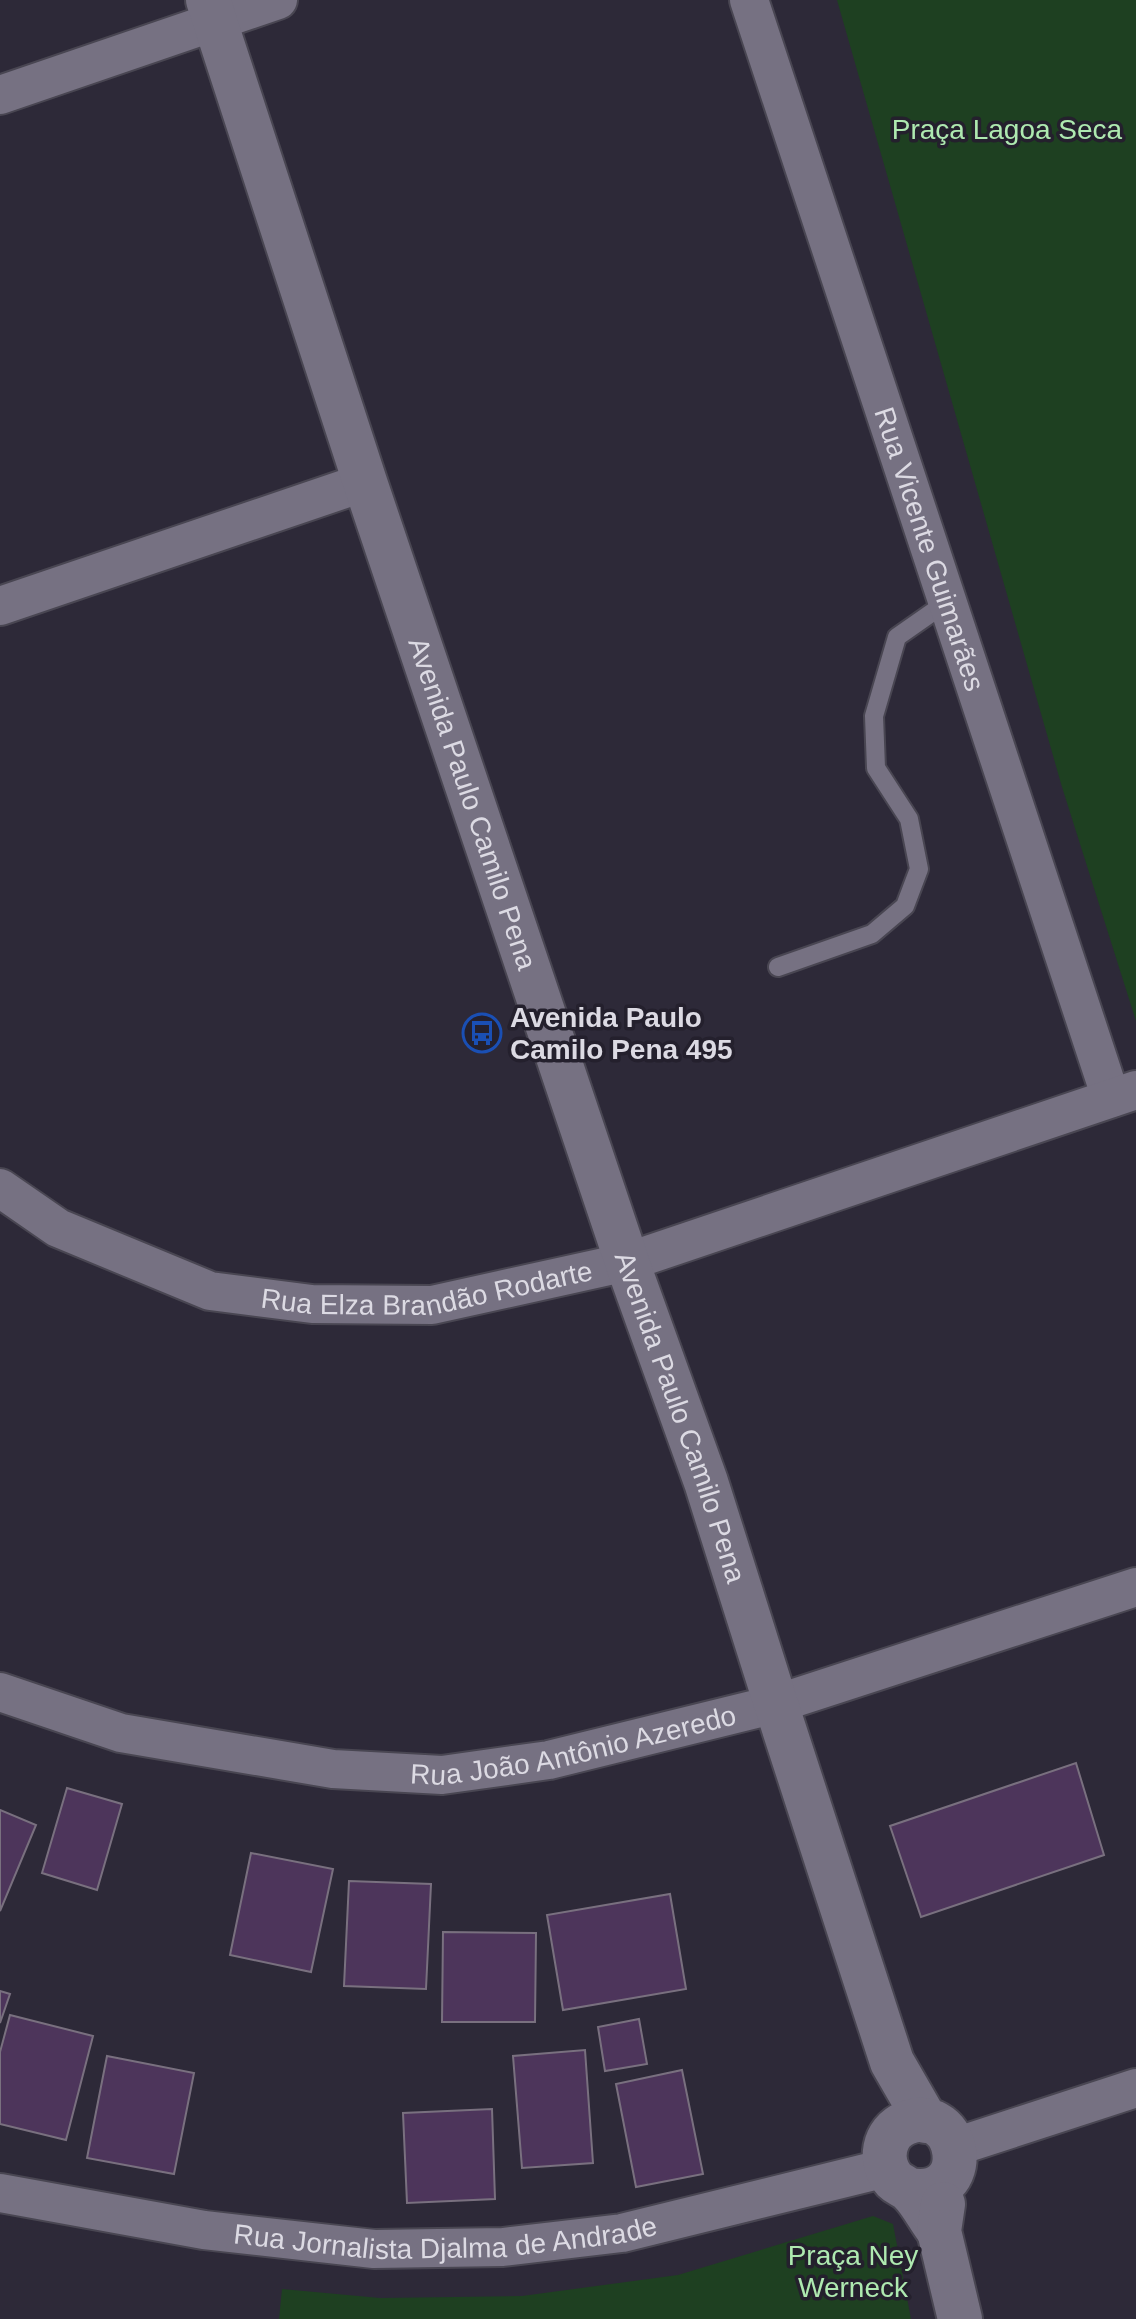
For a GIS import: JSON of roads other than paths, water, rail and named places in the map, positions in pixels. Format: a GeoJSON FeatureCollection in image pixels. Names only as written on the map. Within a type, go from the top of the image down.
{"type":"FeatureCollection","features":[{"type":"Feature","properties":{"kind":"street"},"geometry":{"type":"LineString","coordinates":[[0,95],[212,10],[278,0]]}},
{"type":"Feature","properties":{"kind":"street","name":"Rua Vicente Guimarães"},"geometry":{"type":"LineString","coordinates":[[749,0],[947,602],[1124,1094]]}},
{"type":"Feature","properties":{"kind":"street","name":"Avenida Paulo Camilo Pena"},"geometry":{"type":"LineString","coordinates":[[212,10],[365,482],[627,1262],[706,1482],[892,2062],[920,2156],[960,2319]]}},
{"type":"Feature","properties":{"kind":"street"},"geometry":{"type":"LineString","coordinates":[[0,606],[365,482]]}},
{"type":"Feature","properties":{"kind":"street","name":"Rua Elza Brandão Rodarte"},"geometry":{"type":"LineString","coordinates":[[0,1188],[58,1228],[210,1291],[312,1304],[432,1305],[627,1262],[1124,1094]]}},
{"type":"Feature","properties":{"kind":"street","name":"Rua João Antônio Azeredo"},"geometry":{"type":"LineString","coordinates":[[0,1692],[121,1733],[333,1769],[442,1775],[549,1760],[776,1704],[1136,1587]]}},
{"type":"Feature","properties":{"kind":"street","name":"Rua Jornalista Djalma de Andrade"},"geometry":{"type":"LineString","coordinates":[[0,2193],[220,2232],[374,2249],[503,2247],[622,2233],[920,2156],[1136,2088]]}},
{"type":"Feature","properties":{"kind":"lane"},"geometry":{"type":"LineString","coordinates":[[778,967],[872,934],[905,906],[919,869],[909,819],[876,768],[874,716],[897,637],[947,602]]}},
{"type":"Feature","properties":{"kind":"place","name":"Avenida Paulo Camilo Pena 495"},"geometry":{"type":"Point","coordinates":[482,1033]}},
{"type":"Feature","properties":{"kind":"park label","name":"Praça Lagoa Seca"},"geometry":{"type":"Point","coordinates":[1007,129]}},
{"type":"Feature","properties":{"kind":"park label","name":"Praça Ney Werneck"},"geometry":{"type":"Point","coordinates":[853,2271]}}]}
